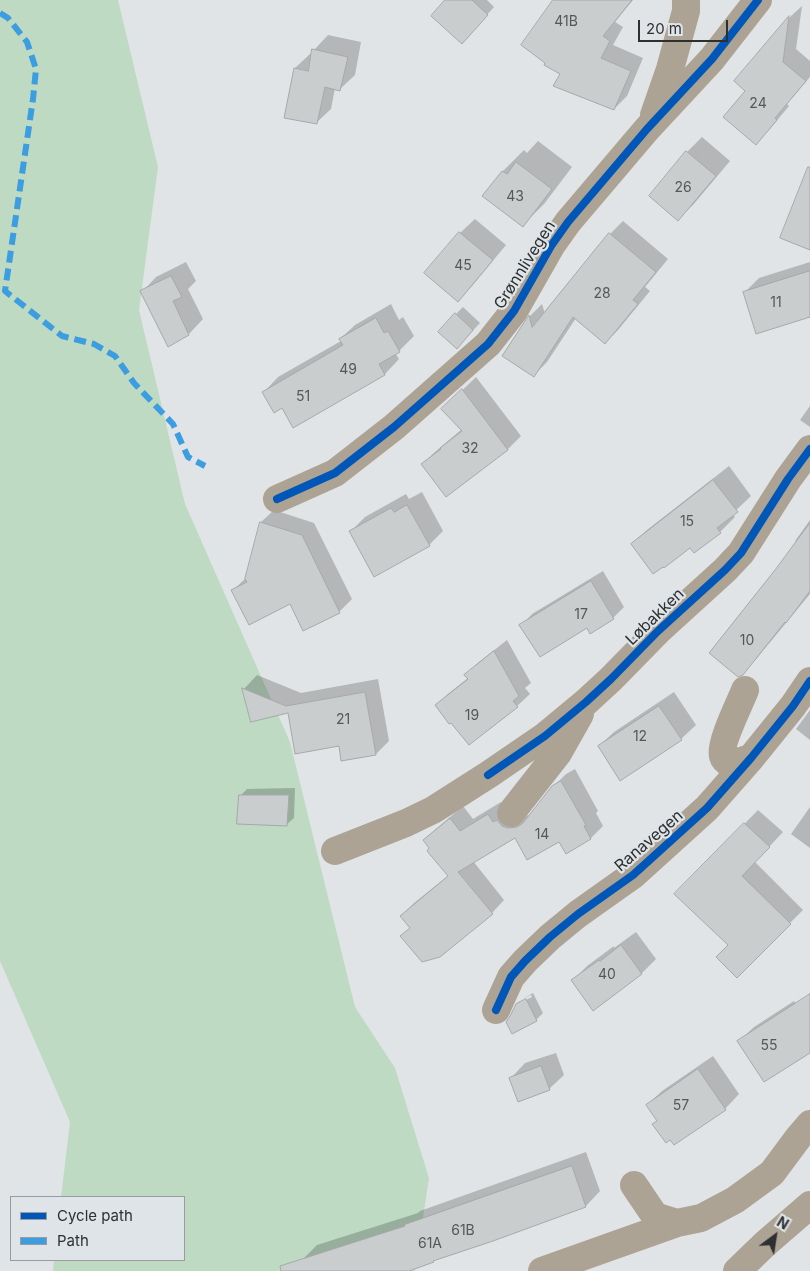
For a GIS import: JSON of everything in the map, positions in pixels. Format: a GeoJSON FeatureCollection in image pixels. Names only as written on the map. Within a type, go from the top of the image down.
{"type":"FeatureCollection","features":[{"type":"Feature","properties":{"kind":"street","name":"Grønnlivegen"},"geometry":{"type":"LineString","coordinates":[[650,126],[670,70],[686,11],[686,0]]}},
{"type":"Feature","properties":{"kind":"street","name":"Grønnlivegen"},"geometry":{"type":"LineString","coordinates":[[277,499],[335,473],[394,427],[488,344],[514,311],[551,246],[568,222],[650,126],[712,58],[758,0]]}},
{"type":"Feature","properties":{"kind":"street","name":"Løbakken"},"geometry":{"type":"LineString","coordinates":[[335,851],[406,823],[433,810],[545,736],[586,702],[741,553],[788,479],[810,450]]}},
{"type":"Feature","properties":{"kind":"street","name":"Ranavegen"},"geometry":{"type":"LineString","coordinates":[[496,1010],[511,977],[525,960],[571,920],[633,875],[706,808],[751,758],[793,706],[810,680]]}},
{"type":"Feature","properties":{"kind":"street"},"geometry":{"type":"LineString","coordinates":[[745,690],[722,749],[726,762],[730,764],[751,758]]}},
{"type":"Feature","properties":{"kind":"street","name":"Løbakken"},"geometry":{"type":"LineString","coordinates":[[511,813],[558,753],[586,702]]}},
{"type":"Feature","properties":{"kind":"street"},"geometry":{"type":"LineString","coordinates":[[542,1271],[677,1223],[701,1218],[735,1200],[772,1173],[810,1124]]}},
{"type":"Feature","properties":{"kind":"street"},"geometry":{"type":"LineString","coordinates":[[634,1185],[655,1216],[677,1223]]}},
{"type":"Feature","properties":{"kind":"street"},"geometry":{"type":"LineString","coordinates":[[738,1271],[765,1244],[810,1205]]}},
{"type":"Feature","properties":{"kind":"green space"},"geometry":{"type":"Polygon","coordinates":[[[0,0],[118,0],[158,167],[139,310],[185,504],[290,742],[355,1007],[395,1068],[429,1178],[415,1271],[53,1271],[54,1261],[185,1261],[185,1196],[61,1196],[70,1122],[0,961],[0,0]]]}},
{"type":"Feature","properties":{"kind":"building"},"geometry":{"type":"Polygon","coordinates":[[[445,0],[472,0],[488,15],[462,44],[431,16],[445,0]]]}},
{"type":"Feature","properties":{"kind":"building"},"geometry":{"type":"Polygon","coordinates":[[[553,0],[632,0],[603,36],[610,41],[601,58],[631,71],[614,110],[553,86],[560,74],[544,65],[545,63],[521,45],[553,0]]]}},
{"type":"Feature","properties":{"kind":"building"},"geometry":{"type":"Polygon","coordinates":[[[789,16],[783,62],[806,81],[775,118],[777,120],[756,145],[723,117],[745,91],[734,81],[789,16]]]}},
{"type":"Feature","properties":{"kind":"building"},"geometry":{"type":"Polygon","coordinates":[[[312,49],[348,57],[340,91],[325,87],[317,124],[284,118],[294,68],[308,71],[312,49]]]}},
{"type":"Feature","properties":{"kind":"building"},"geometry":{"type":"Polygon","coordinates":[[[686,151],[716,176],[678,221],[649,196],[686,151]]]}},
{"type":"Feature","properties":{"kind":"building"},"geometry":{"type":"Polygon","coordinates":[[[516,162],[552,189],[523,227],[482,196],[502,171],[507,174],[516,162]]]}},
{"type":"Feature","properties":{"kind":"building"},"geometry":{"type":"Polygon","coordinates":[[[808,167],[810,167],[810,250],[780,238],[808,167]]]}},
{"type":"Feature","properties":{"kind":"building"},"geometry":{"type":"Polygon","coordinates":[[[459,232],[493,260],[458,302],[424,273],[459,232]]]}},
{"type":"Feature","properties":{"kind":"building"},"geometry":{"type":"Polygon","coordinates":[[[609,233],[656,272],[633,300],[638,304],[605,344],[573,317],[534,377],[502,356],[529,315],[532,327],[609,233]]]}},
{"type":"Feature","properties":{"kind":"building"},"geometry":{"type":"Polygon","coordinates":[[[810,271],[810,317],[756,334],[743,292],[810,271]]]}},
{"type":"Feature","properties":{"kind":"building"},"geometry":{"type":"Polygon","coordinates":[[[171,276],[182,297],[173,301],[189,335],[168,347],[140,291],[171,276]]]}},
{"type":"Feature","properties":{"kind":"building"},"geometry":{"type":"Polygon","coordinates":[[[455,313],[473,330],[457,349],[438,332],[455,313]]]}},
{"type":"Feature","properties":{"kind":"building"},"geometry":{"type":"Polygon","coordinates":[[[376,318],[384,333],[388,331],[400,352],[379,364],[385,375],[293,428],[282,408],[274,413],[262,392],[343,345],[339,339],[376,318]]]}},
{"type":"Feature","properties":{"kind":"building"},"geometry":{"type":"Polygon","coordinates":[[[462,389],[508,450],[446,497],[421,464],[462,431],[441,409],[462,389]]]}},
{"type":"Feature","properties":{"kind":"building"},"geometry":{"type":"Polygon","coordinates":[[[713,480],[738,512],[717,528],[721,533],[694,553],[690,548],[653,574],[631,544],[713,480]]]}},
{"type":"Feature","properties":{"kind":"building"},"geometry":{"type":"Polygon","coordinates":[[[407,505],[430,546],[374,577],[349,531],[391,508],[394,512],[407,505]]]}},
{"type":"Feature","properties":{"kind":"building"},"geometry":{"type":"Polygon","coordinates":[[[260,522],[302,535],[340,613],[303,631],[290,604],[249,625],[231,590],[247,582],[245,579],[260,522]]]}},
{"type":"Feature","properties":{"kind":"building"},"geometry":{"type":"Polygon","coordinates":[[[810,523],[810,591],[743,675],[738,677],[709,653],[810,523]]]}},
{"type":"Feature","properties":{"kind":"building"},"geometry":{"type":"Polygon","coordinates":[[[591,581],[614,619],[590,634],[587,628],[540,657],[519,625],[591,581]]]}},
{"type":"Feature","properties":{"kind":"building"},"geometry":{"type":"Polygon","coordinates":[[[494,651],[519,696],[513,701],[518,707],[469,745],[451,723],[449,724],[435,705],[468,679],[464,675],[494,651]]]}},
{"type":"Feature","properties":{"kind":"building"},"geometry":{"type":"Polygon","coordinates":[[[242,688],[286,706],[365,692],[376,755],[341,761],[339,746],[295,754],[288,713],[251,722],[242,688]]]}},
{"type":"Feature","properties":{"kind":"building"},"geometry":{"type":"Polygon","coordinates":[[[659,706],[682,740],[620,781],[598,746],[659,706]]]}},
{"type":"Feature","properties":{"kind":"building"},"geometry":{"type":"Polygon","coordinates":[[[561,781],[586,825],[584,826],[591,839],[566,854],[559,842],[527,860],[515,838],[458,872],[493,914],[440,957],[422,962],[400,936],[410,928],[400,916],[448,876],[427,851],[429,848],[423,840],[450,818],[460,831],[488,814],[493,822],[497,820],[502,826],[508,828],[517,827],[523,823],[552,786],[561,781]]]}},
{"type":"Feature","properties":{"kind":"building"},"geometry":{"type":"Polygon","coordinates":[[[239,795],[289,795],[287,826],[237,824],[239,795]]]}},
{"type":"Feature","properties":{"kind":"building"},"geometry":{"type":"Polygon","coordinates":[[[744,823],[770,847],[742,876],[791,924],[737,978],[716,957],[728,945],[674,894],[744,823]]]}},
{"type":"Feature","properties":{"kind":"building"},"geometry":{"type":"Polygon","coordinates":[[[621,945],[642,974],[593,1011],[571,980],[621,945]]]}},
{"type":"Feature","properties":{"kind":"building"},"geometry":{"type":"Polygon","coordinates":[[[810,994],[810,1053],[764,1082],[737,1041],[810,994]]]}},
{"type":"Feature","properties":{"kind":"building"},"geometry":{"type":"Polygon","coordinates":[[[526,999],[537,1021],[512,1034],[506,1022],[516,1004],[526,999]]]}},
{"type":"Feature","properties":{"kind":"building"},"geometry":{"type":"Polygon","coordinates":[[[541,1066],[550,1090],[518,1102],[509,1078],[541,1066]]]}},
{"type":"Feature","properties":{"kind":"building"},"geometry":{"type":"Polygon","coordinates":[[[698,1069],[726,1110],[674,1145],[670,1140],[666,1143],[652,1124],[657,1121],[646,1105],[698,1069]]]}},
{"type":"Feature","properties":{"kind":"building"},"geometry":{"type":"Polygon","coordinates":[[[572,1166],[586,1207],[493,1241],[409,1271],[281,1271],[280,1266],[405,1226],[572,1166]]]}},
{"type":"Feature","properties":{"kind":"marked path"},"geometry":{"type":"LineString","coordinates":[[0,13],[8,18],[27,42],[36,69],[5,291],[62,336],[94,344],[115,356],[134,383],[173,424],[188,457],[205,466]]}},
{"type":"Feature","properties":{"kind":"cycle path"},"geometry":{"type":"LineString","coordinates":[[277,499],[335,473],[394,427],[488,344],[514,311],[551,246],[568,222],[647,129],[712,59],[758,0]]}},
{"type":"Feature","properties":{"kind":"cycle path"},"geometry":{"type":"LineString","coordinates":[[488,775],[545,736],[586,702],[658,631],[725,570],[741,553],[788,479],[810,449]]}},
{"type":"Feature","properties":{"kind":"cycle path"},"geometry":{"type":"LineString","coordinates":[[496,1010],[511,977],[550,937],[578,914],[633,875],[707,808],[751,758],[793,706],[810,681]]}}]}
